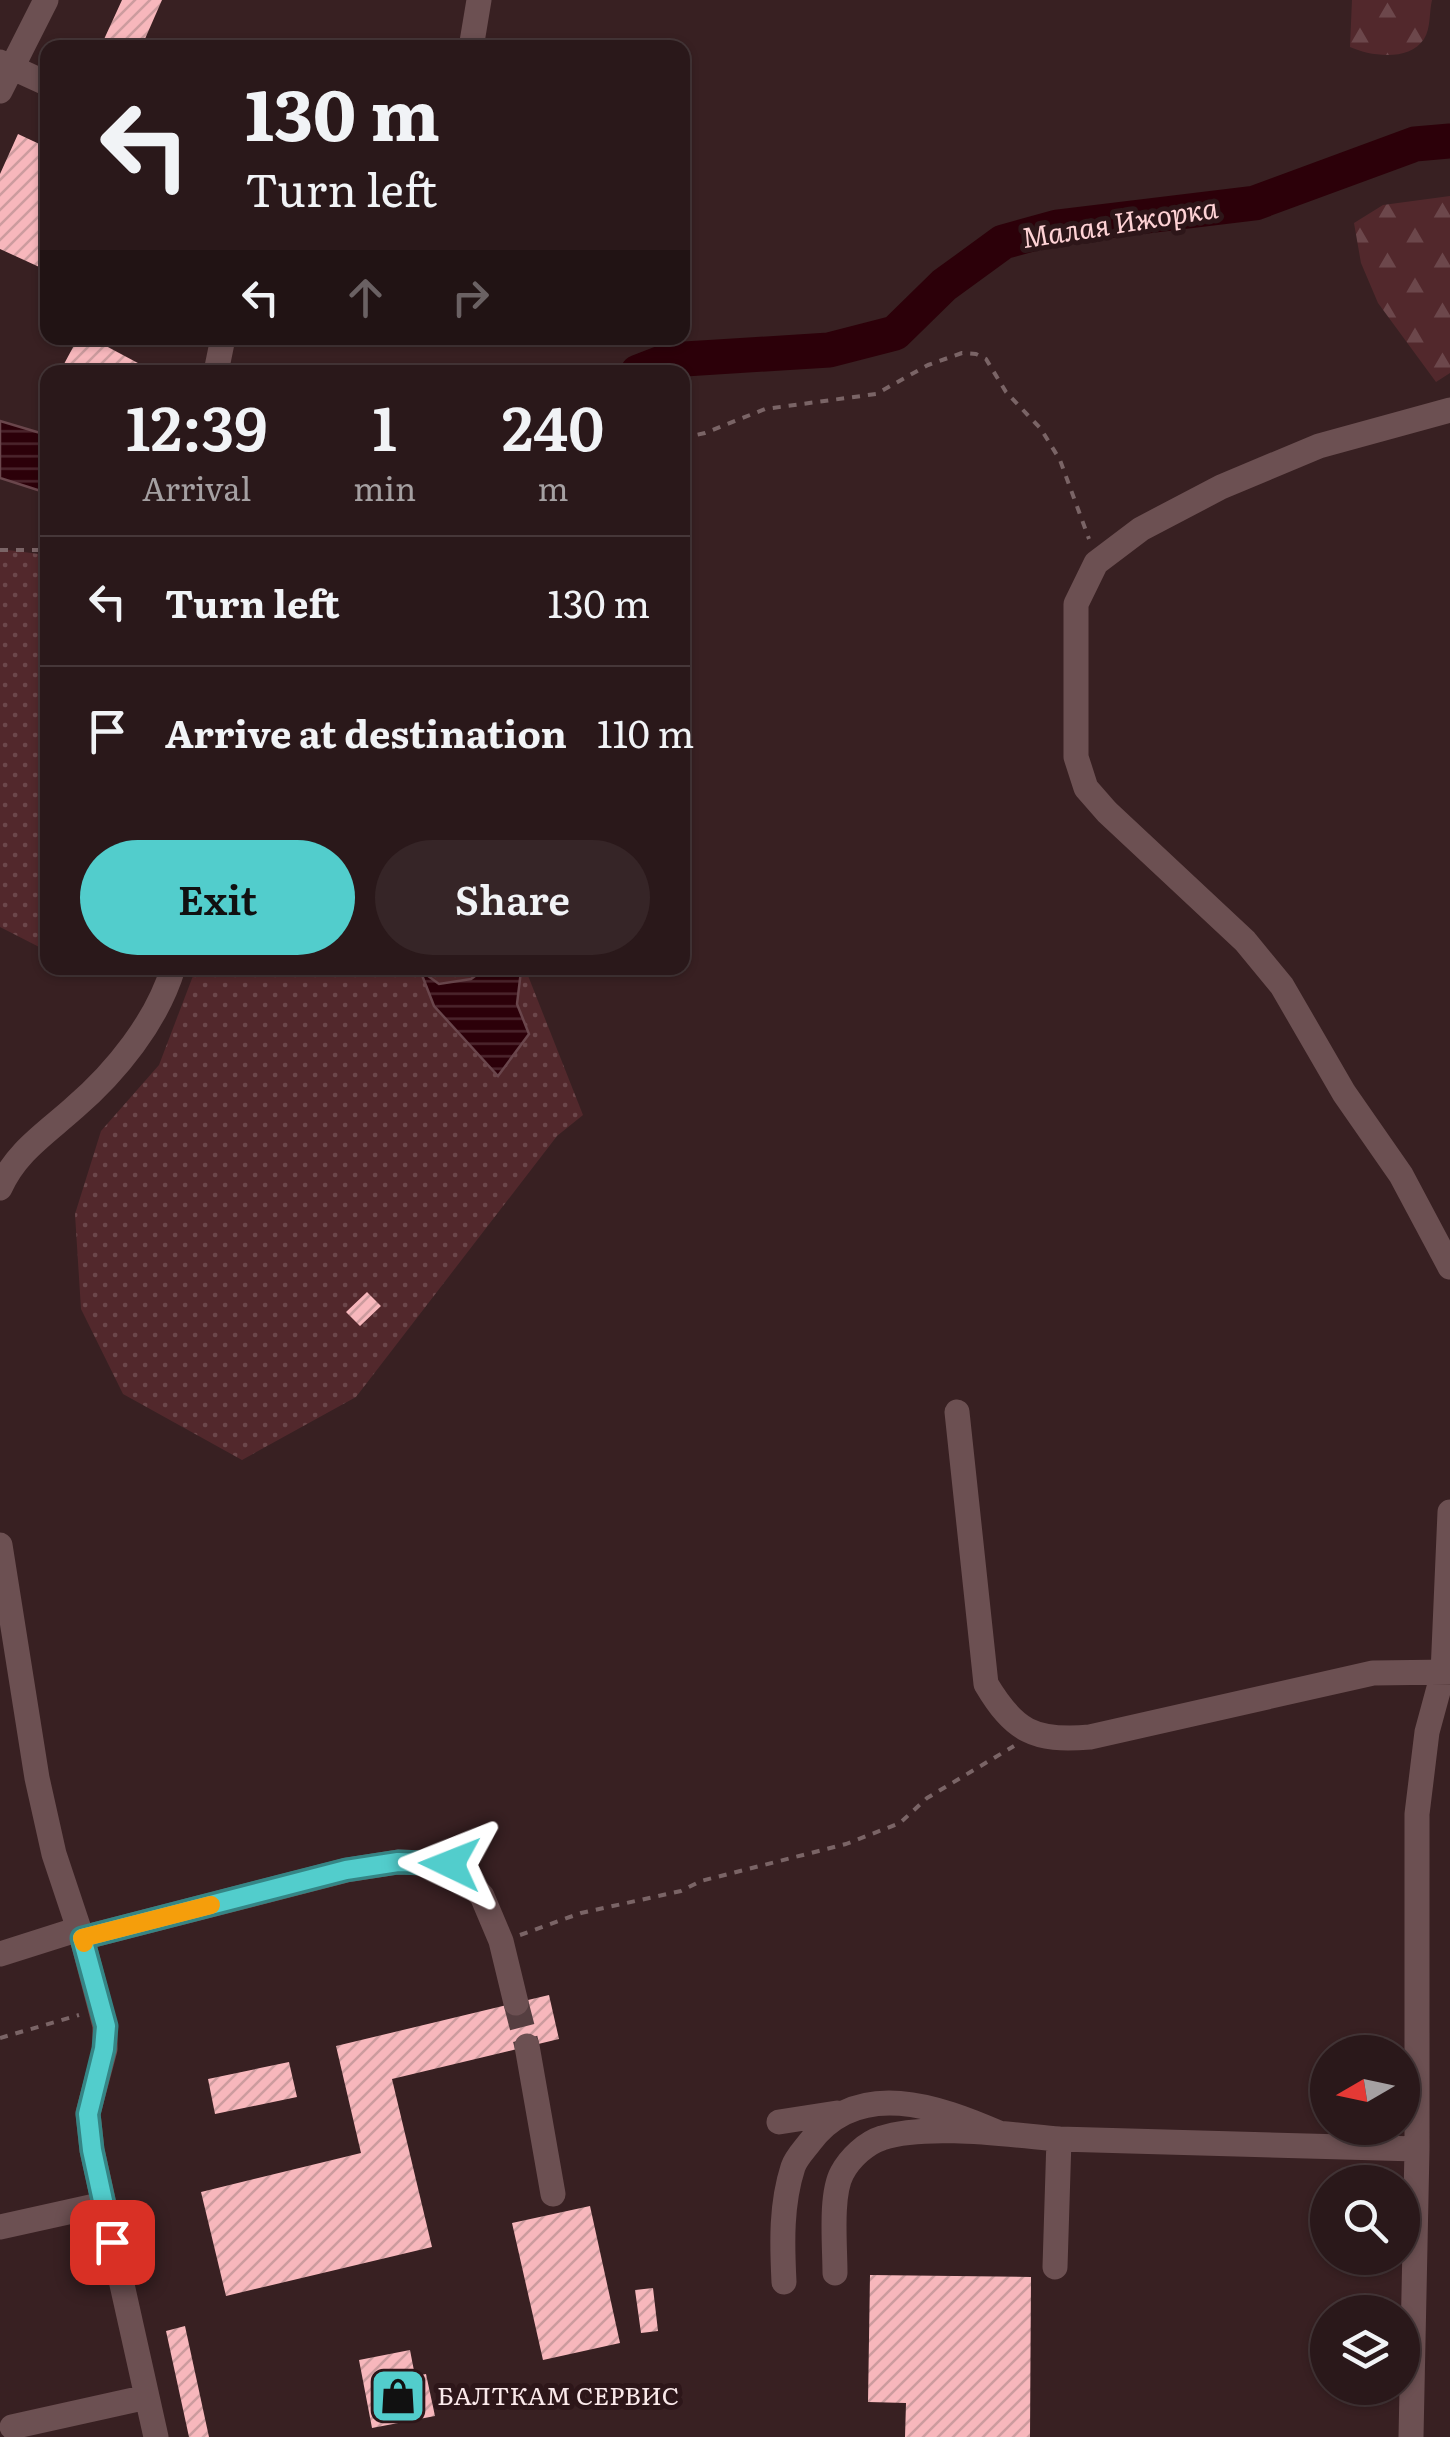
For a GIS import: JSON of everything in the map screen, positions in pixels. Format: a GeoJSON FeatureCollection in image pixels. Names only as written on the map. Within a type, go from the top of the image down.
{"type":"FeatureCollection","features":[{"type":"Feature","properties":{"kind":"street"},"geometry":{"type":"LineString","coordinates":[[0,91],[6,64],[46,0]]}},
{"type":"Feature","properties":{"kind":"street"},"geometry":{"type":"LineString","coordinates":[[472,40],[478,0]]}},
{"type":"Feature","properties":{"kind":"street"},"geometry":{"type":"LineString","coordinates":[[6,64],[40,80]]}},
{"type":"Feature","properties":{"kind":"street"},"geometry":{"type":"LineString","coordinates":[[1450,410],[1318,446],[1221,487],[1141,529],[1096,562],[1076,604],[1076,757],[1086,788],[1245,941],[1282,986],[1344,1093],[1400,1175],[1450,1267]]}},
{"type":"Feature","properties":{"kind":"street"},"geometry":{"type":"LineString","coordinates":[[3,1173],[106,1078],[139,1036],[170,975]]}},
{"type":"Feature","properties":{"kind":"street"},"geometry":{"type":"LineString","coordinates":[[957,1412],[986,1684],[1002,1711],[1019,1727],[1040,1737],[1090,1737],[1373,1672],[1447,1673]]}},
{"type":"Feature","properties":{"kind":"street"},"geometry":{"type":"LineString","coordinates":[[1411,2437],[1417,2149],[1417,1814],[1427,1732],[1447,1673],[1450,1512]]}},
{"type":"Feature","properties":{"kind":"street"},"geometry":{"type":"LineString","coordinates":[[0,1546],[37,1778],[54,1854],[102,2008],[104,2049],[88,2114],[92,2150],[156,2437]]}},
{"type":"Feature","properties":{"kind":"street"},"geometry":{"type":"LineString","coordinates":[[0,1954],[346,1870],[398,1862],[450,1864],[482,1896],[501,1941],[516,2003]]}},
{"type":"Feature","properties":{"kind":"street"},"geometry":{"type":"LineString","coordinates":[[527,2046],[553,2194]]}},
{"type":"Feature","properties":{"kind":"street"},"geometry":{"type":"LineString","coordinates":[[778,2122],[873,2105],[915,2103],[951,2112],[999,2134]]}},
{"type":"Feature","properties":{"kind":"street"},"geometry":{"type":"LineString","coordinates":[[784,2282],[782,2232],[794,2162],[818,2130],[842,2112]]}},
{"type":"Feature","properties":{"kind":"street"},"geometry":{"type":"LineString","coordinates":[[834,2273],[840,2176],[855,2154],[881,2138],[921,2133],[999,2134],[1417,2149]]}},
{"type":"Feature","properties":{"kind":"street"},"geometry":{"type":"LineString","coordinates":[[1054,2267],[1060,2139]]}},
{"type":"Feature","properties":{"kind":"street"},"geometry":{"type":"LineString","coordinates":[[0,2227],[104,2204]]}},
{"type":"Feature","properties":{"kind":"street"},"geometry":{"type":"LineString","coordinates":[[12,2427],[147,2397]]}},
{"type":"Feature","properties":{"kind":"path"},"geometry":{"type":"LineString","coordinates":[[690,437],[765,408],[876,394],[928,365],[962,353],[976,354],[986,359],[1006,392],[1041,429],[1060,460],[1096,562]]}},
{"type":"Feature","properties":{"kind":"path"},"geometry":{"type":"LineString","coordinates":[[0,550],[40,550]]}},
{"type":"Feature","properties":{"kind":"path"},"geometry":{"type":"LineString","coordinates":[[501,1941],[581,1913],[681,1891],[702,1881],[846,1844],[900,1823],[927,1798],[976,1767],[1008,1748],[1040,1737]]}},
{"type":"Feature","properties":{"kind":"path"},"geometry":{"type":"LineString","coordinates":[[0,2038],[102,2008]]}},
{"type":"Feature","properties":{"kind":"green space"},"geometry":{"type":"Polygon","coordinates":[[[1352,0],[1432,0],[1424,39],[1399,54],[1368,53],[1350,47],[1352,0]]]}},
{"type":"Feature","properties":{"kind":"green space"},"geometry":{"type":"Polygon","coordinates":[[[1450,196],[1450,373],[1436,382],[1378,303],[1361,263],[1354,223],[1383,205],[1450,196]]]}},
{"type":"Feature","properties":{"kind":"green space"},"geometry":{"type":"Polygon","coordinates":[[[0,549],[40,554],[40,947],[0,927],[0,549]]]}},
{"type":"Feature","properties":{"kind":"green space"},"geometry":{"type":"Polygon","coordinates":[[[193,975],[528,975],[583,1115],[557,1136],[356,1397],[242,1460],[123,1394],[81,1309],[75,1214],[101,1131],[159,1065],[193,975]]]}},
{"type":"Feature","properties":{"kind":"shaded area"},"geometry":{"type":"Polygon","coordinates":[[[0,421],[40,433],[40,491],[0,478],[0,421]]]}},
{"type":"Feature","properties":{"kind":"shaded area"},"geometry":{"type":"Polygon","coordinates":[[[422,975],[439,984],[476,975],[521,975],[517,1004],[529,1034],[498,1076],[434,1006],[422,975]]]}},
{"type":"Feature","properties":{"kind":"building"},"geometry":{"type":"Polygon","coordinates":[[[122,0],[162,0],[144,40],[104,40],[122,0]]]}},
{"type":"Feature","properties":{"kind":"building"},"geometry":{"type":"Polygon","coordinates":[[[18,134],[40,144],[40,267],[0,249],[0,174],[18,134]]]}},
{"type":"Feature","properties":{"kind":"building"},"geometry":{"type":"Polygon","coordinates":[[[74,345],[104,345],[142,365],[66,365],[74,345]]]}},
{"type":"Feature","properties":{"kind":"building"},"geometry":{"type":"Polygon","coordinates":[[[367,1292],[381,1306],[360,1326],[346,1312],[367,1292]]]}},
{"type":"Feature","properties":{"kind":"building"},"geometry":{"type":"Polygon","coordinates":[[[549,1995],[559,2039],[392,2079],[432,2247],[226,2296],[201,2192],[361,2153],[336,2046],[549,1995]]]}},
{"type":"Feature","properties":{"kind":"building"},"geometry":{"type":"Polygon","coordinates":[[[289,2062],[297,2097],[215,2114],[208,2079],[289,2062]]]}},
{"type":"Feature","properties":{"kind":"building"},"geometry":{"type":"Polygon","coordinates":[[[590,2206],[620,2343],[543,2360],[512,2223],[590,2206]]]}},
{"type":"Feature","properties":{"kind":"building"},"geometry":{"type":"Polygon","coordinates":[[[870,2275],[1031,2277],[1030,2437],[905,2437],[906,2403],[868,2402],[870,2275]]]}},
{"type":"Feature","properties":{"kind":"building"},"geometry":{"type":"Polygon","coordinates":[[[653,2288],[658,2331],[641,2333],[635,2290],[653,2288]]]}},
{"type":"Feature","properties":{"kind":"building"},"geometry":{"type":"Polygon","coordinates":[[[185,2326],[209,2437],[189,2437],[166,2331],[185,2326]]]}},
{"type":"Feature","properties":{"kind":"building","name":"БАЛТКАМ СЕРВИС"},"geometry":{"type":"Polygon","coordinates":[[[410,2350],[415,2376],[426,2374],[435,2416],[372,2428],[359,2360],[410,2350]]]}},
{"type":"Feature","properties":{"kind":"waterway","name":"Малая Ижорка"},"geometry":{"type":"LineString","coordinates":[[656,365],[669,360],[829,350],[895,333],[944,285],[1003,242],[1057,227],[1255,203],[1415,144],[1450,141]]}},
{"type":"Feature","properties":{"kind":"tunnel"},"geometry":{"type":"LineString","coordinates":[[516,2003],[527,2046]]}},
{"type":"Feature","properties":{"kind":"slow traffic"},"geometry":{"type":"LineString","coordinates":[[84,1943],[82,1938],[211,1905]]}},
{"type":"Feature","properties":{"kind":"place","name":"БАЛТКАМ СЕРВИС"},"geometry":{"type":"Point","coordinates":[398,2396]}},
{"type":"Feature","properties":{"kind":"route"},"geometry":{"type":"LineString","coordinates":[[112,2242],[88,2114],[106,2026],[82,1938],[346,1870],[398,1862],[450,1864]]}}]}
